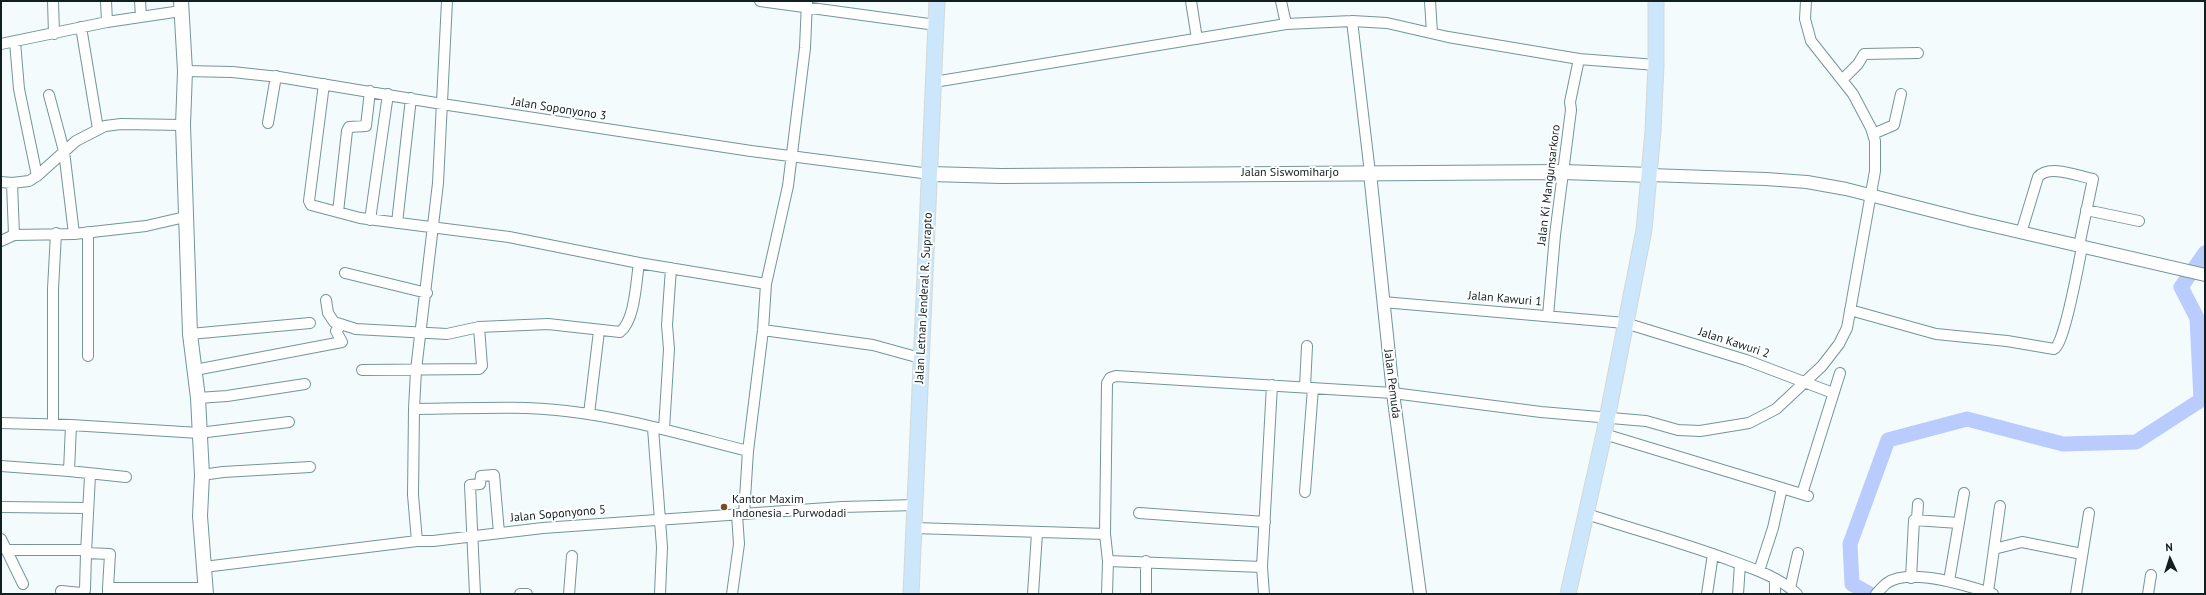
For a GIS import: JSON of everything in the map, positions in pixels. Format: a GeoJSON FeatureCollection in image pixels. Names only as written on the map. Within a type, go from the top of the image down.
{"type":"FeatureCollection","features":[{"type":"Feature","properties":{"kind":"main road","name":"Jalan Letnan Jenderal R. Suprapto"},"geometry":{"type":"LineString","coordinates":[[911,594],[916,505],[920,358],[930,174],[937,1]]}},
{"type":"Feature","properties":{"kind":"main road"},"geometry":{"type":"LineString","coordinates":[[1568,594],[1604,434],[1644,230],[1650,175],[1656,65],[1656,1]]}},
{"type":"Feature","properties":{"kind":"main road"},"geometry":{"type":"LineString","coordinates":[[181,6],[185,71],[183,125],[185,217],[190,334],[198,398],[202,475],[200,516],[205,591]]}},
{"type":"Feature","properties":{"kind":"main road","name":"Jalan Siswomiharjo"},"geometry":{"type":"LineString","coordinates":[[930,174],[1000,176],[1564,172],[1650,175]]}},
{"type":"Feature","properties":{"kind":"street"},"geometry":{"type":"LineString","coordinates":[[53,1],[54,34]]}},
{"type":"Feature","properties":{"kind":"street"},"geometry":{"type":"LineString","coordinates":[[106,1],[107,22]]}},
{"type":"Feature","properties":{"kind":"street"},"geometry":{"type":"LineString","coordinates":[[140,1],[141,16]]}},
{"type":"Feature","properties":{"kind":"street"},"geometry":{"type":"LineString","coordinates":[[417,541],[413,495],[416,370],[427,293],[441,148],[447,1]]}},
{"type":"Feature","properties":{"kind":"street"},"geometry":{"type":"LineString","coordinates":[[760,1],[807,5],[936,25]]}},
{"type":"Feature","properties":{"kind":"street"},"geometry":{"type":"LineString","coordinates":[[1191,1],[1197,39]]}},
{"type":"Feature","properties":{"kind":"street"},"geometry":{"type":"LineString","coordinates":[[1281,1],[1286,24]]}},
{"type":"Feature","properties":{"kind":"street"},"geometry":{"type":"LineString","coordinates":[[1430,1],[1432,33]]}},
{"type":"Feature","properties":{"kind":"street"},"geometry":{"type":"LineString","coordinates":[[1107,594],[1108,561],[1105,534],[1107,383],[1110,378],[1116,376],[1392,393],[1540,412],[1646,421],[1688,431],[1735,426],[1763,417],[1776,409],[1822,366],[1839,344],[1847,328],[1876,156],[1873,134],[1863,112],[1843,79],[1811,41],[1805,19],[1806,1]]}},
{"type":"Feature","properties":{"kind":"street"},"geometry":{"type":"LineString","coordinates":[[732,594],[763,330],[766,284],[788,186],[805,48],[807,5]]}},
{"type":"Feature","properties":{"kind":"street"},"geometry":{"type":"LineString","coordinates":[[1,44],[141,16],[181,6]]}},
{"type":"Feature","properties":{"kind":"street"},"geometry":{"type":"LineString","coordinates":[[934,82],[1286,24],[1352,21],[1387,23],[1432,33],[1579,58],[1656,65]]}},
{"type":"Feature","properties":{"kind":"street"},"geometry":{"type":"LineString","coordinates":[[1352,21],[1370,173]]}},
{"type":"Feature","properties":{"kind":"street"},"geometry":{"type":"LineString","coordinates":[[81,27],[98,129]]}},
{"type":"Feature","properties":{"kind":"street"},"geometry":{"type":"LineString","coordinates":[[15,42],[19,89],[37,176]]}},
{"type":"Feature","properties":{"kind":"street"},"geometry":{"type":"LineString","coordinates":[[1843,79],[1858,64],[1864,54],[1918,53]]}},
{"type":"Feature","properties":{"kind":"street","name":"Jalan Ki Mangunsarkoro"},"geometry":{"type":"LineString","coordinates":[[1548,316],[1571,110],[1570,102],[1579,58]]}},
{"type":"Feature","properties":{"kind":"street","name":"Jalan Soponyono 3"},"geometry":{"type":"LineString","coordinates":[[185,71],[276,76],[442,104],[792,156],[930,174]]}},
{"type":"Feature","properties":{"kind":"street"},"geometry":{"type":"LineString","coordinates":[[268,122],[276,76]]}},
{"type":"Feature","properties":{"kind":"street"},"geometry":{"type":"LineString","coordinates":[[324,84],[309,202],[311,205],[370,220],[509,237],[639,263],[766,284]]}},
{"type":"Feature","properties":{"kind":"street"},"geometry":{"type":"LineString","coordinates":[[338,212],[347,131],[349,127],[366,126],[370,91]]}},
{"type":"Feature","properties":{"kind":"street"},"geometry":{"type":"LineString","coordinates":[[370,220],[388,94]]}},
{"type":"Feature","properties":{"kind":"street"},"geometry":{"type":"LineString","coordinates":[[1873,134],[1894,125],[1901,94]]}},
{"type":"Feature","properties":{"kind":"street"},"geometry":{"type":"LineString","coordinates":[[49,96],[64,151],[74,234]]}},
{"type":"Feature","properties":{"kind":"street"},"geometry":{"type":"LineString","coordinates":[[397,223],[411,98]]}},
{"type":"Feature","properties":{"kind":"street"},"geometry":{"type":"LineString","coordinates":[[1,182],[12,183],[29,181],[37,176],[76,141],[105,126],[121,124],[166,126],[183,125]]}},
{"type":"Feature","properties":{"kind":"street"},"geometry":{"type":"LineString","coordinates":[[1850,310],[1936,334],[2007,341],[2054,349],[2059,345],[2066,321],[2093,179],[2052,171],[2044,172],[2038,177],[2021,233]]}},
{"type":"Feature","properties":{"kind":"street","name":"Jalan Pemuda"},"geometry":{"type":"LineString","coordinates":[[1370,173],[1392,393],[1420,594]]}},
{"type":"Feature","properties":{"kind":"street"},"geometry":{"type":"LineString","coordinates":[[1650,175],[1807,182],[1846,189],[2021,233],[2205,275]]}},
{"type":"Feature","properties":{"kind":"street"},"geometry":{"type":"LineString","coordinates":[[12,183],[14,235]]}},
{"type":"Feature","properties":{"kind":"street"},"geometry":{"type":"LineString","coordinates":[[2086,210],[2138,221]]}},
{"type":"Feature","properties":{"kind":"street"},"geometry":{"type":"LineString","coordinates":[[1,241],[14,235],[56,233],[74,234],[146,226],[185,217]]}},
{"type":"Feature","properties":{"kind":"street"},"geometry":{"type":"LineString","coordinates":[[88,232],[88,356]]}},
{"type":"Feature","properties":{"kind":"street"},"geometry":{"type":"LineString","coordinates":[[53,424],[53,289],[56,233]]}},
{"type":"Feature","properties":{"kind":"street"},"geometry":{"type":"LineString","coordinates":[[326,300],[328,313],[331,319],[341,325],[356,329],[422,334],[447,334],[478,327],[548,324],[599,331],[620,332],[625,328],[630,319],[639,263]]}},
{"type":"Feature","properties":{"kind":"street"},"geometry":{"type":"LineString","coordinates":[[660,594],[662,547],[658,429],[669,349],[666,325],[671,268]]}},
{"type":"Feature","properties":{"kind":"street"},"geometry":{"type":"LineString","coordinates":[[345,272],[427,293]]}},
{"type":"Feature","properties":{"kind":"street","name":"Jalan Kawuri 1"},"geometry":{"type":"LineString","coordinates":[[1383,302],[1625,323]]}},
{"type":"Feature","properties":{"kind":"street"},"geometry":{"type":"LineString","coordinates":[[190,334],[310,323]]}},
{"type":"Feature","properties":{"kind":"street","name":"Jalan Kawuri 2"},"geometry":{"type":"LineString","coordinates":[[1625,323],[1746,360],[1833,392]]}},
{"type":"Feature","properties":{"kind":"street"},"geometry":{"type":"LineString","coordinates":[[195,370],[339,343],[336,331],[341,325]]}},
{"type":"Feature","properties":{"kind":"street"},"geometry":{"type":"LineString","coordinates":[[362,370],[481,368],[478,327]]}},
{"type":"Feature","properties":{"kind":"street"},"geometry":{"type":"LineString","coordinates":[[763,330],[873,345],[920,358]]}},
{"type":"Feature","properties":{"kind":"street"},"geometry":{"type":"LineString","coordinates":[[589,414],[599,331]]}},
{"type":"Feature","properties":{"kind":"street"},"geometry":{"type":"LineString","coordinates":[[1305,492],[1309,388],[1307,346]]}},
{"type":"Feature","properties":{"kind":"street"},"geometry":{"type":"LineString","coordinates":[[1604,434],[1805,495],[1833,392],[1840,373]]}},
{"type":"Feature","properties":{"kind":"street"},"geometry":{"type":"LineString","coordinates":[[198,398],[235,395],[305,384]]}},
{"type":"Feature","properties":{"kind":"street"},"geometry":{"type":"LineString","coordinates":[[1264,594],[1262,567],[1272,385]]}},
{"type":"Feature","properties":{"kind":"street"},"geometry":{"type":"LineString","coordinates":[[414,409],[515,407],[589,414],[748,451]]}},
{"type":"Feature","properties":{"kind":"street"},"geometry":{"type":"LineString","coordinates":[[1,423],[53,424],[199,433],[289,422]]}},
{"type":"Feature","properties":{"kind":"street"},"geometry":{"type":"LineString","coordinates":[[69,471],[71,425]]}},
{"type":"Feature","properties":{"kind":"street"},"geometry":{"type":"LineString","coordinates":[[1,466],[126,477]]}},
{"type":"Feature","properties":{"kind":"street"},"geometry":{"type":"LineString","coordinates":[[202,475],[223,472],[310,467]]}},
{"type":"Feature","properties":{"kind":"street"},"geometry":{"type":"LineString","coordinates":[[61,591],[81,593],[85,590],[90,475]]}},
{"type":"Feature","properties":{"kind":"street"},"geometry":{"type":"LineString","coordinates":[[475,594],[470,486],[480,484],[481,476],[494,475],[499,533]]}},
{"type":"Feature","properties":{"kind":"street"},"geometry":{"type":"LineString","coordinates":[[1759,571],[1776,518],[1782,488]]}},
{"type":"Feature","properties":{"kind":"street"},"geometry":{"type":"LineString","coordinates":[[1949,581],[1964,493]]}},
{"type":"Feature","properties":{"kind":"street"},"geometry":{"type":"LineString","coordinates":[[1911,578],[1913,522],[1917,519],[1918,504]]}},
{"type":"Feature","properties":{"kind":"street","name":"Jalan Soponyono 5"},"geometry":{"type":"LineString","coordinates":[[204,568],[473,535],[660,519],[842,507],[916,505]]}},
{"type":"Feature","properties":{"kind":"street"},"geometry":{"type":"LineString","coordinates":[[1876,594],[1887,583],[1902,578],[1949,581],[1990,593],[2000,506]]}},
{"type":"Feature","properties":{"kind":"street"},"geometry":{"type":"LineString","coordinates":[[1,507],[88,508]]}},
{"type":"Feature","properties":{"kind":"street"},"geometry":{"type":"LineString","coordinates":[[1139,513],[1265,522]]}},
{"type":"Feature","properties":{"kind":"street"},"geometry":{"type":"LineString","coordinates":[[2076,594],[2089,513]]}},
{"type":"Feature","properties":{"kind":"street"},"geometry":{"type":"LineString","coordinates":[[1587,514],[1713,554],[1759,571],[1793,591],[1798,554]]}},
{"type":"Feature","properties":{"kind":"street"},"geometry":{"type":"LineString","coordinates":[[1917,519],[1959,523]]}},
{"type":"Feature","properties":{"kind":"street"},"geometry":{"type":"LineString","coordinates":[[914,528],[1105,534]]}},
{"type":"Feature","properties":{"kind":"street"},"geometry":{"type":"LineString","coordinates":[[1033,594],[1037,533]]}},
{"type":"Feature","properties":{"kind":"street"},"geometry":{"type":"LineString","coordinates":[[1,539],[24,584]]}},
{"type":"Feature","properties":{"kind":"street"},"geometry":{"type":"LineString","coordinates":[[1994,549],[2022,542],[2082,554]]}},
{"type":"Feature","properties":{"kind":"street"},"geometry":{"type":"LineString","coordinates":[[6,550],[86,551],[110,554],[108,591],[205,591]]}},
{"type":"Feature","properties":{"kind":"street"},"geometry":{"type":"LineString","coordinates":[[1707,594],[1713,554]]}},
{"type":"Feature","properties":{"kind":"street"},"geometry":{"type":"LineString","coordinates":[[569,594],[572,556]]}},
{"type":"Feature","properties":{"kind":"street"},"geometry":{"type":"LineString","coordinates":[[1108,561],[1146,561],[1262,567]]}},
{"type":"Feature","properties":{"kind":"street"},"geometry":{"type":"LineString","coordinates":[[1146,561],[1146,594]]}},
{"type":"Feature","properties":{"kind":"street"},"geometry":{"type":"LineString","coordinates":[[1738,594],[1740,564]]}},
{"type":"Feature","properties":{"kind":"street"},"geometry":{"type":"LineString","coordinates":[[2148,594],[2151,575]]}},
{"type":"Feature","properties":{"kind":"street"},"geometry":{"type":"LineString","coordinates":[[1775,580],[1775,594]]}},
{"type":"Feature","properties":{"kind":"street"},"geometry":{"type":"LineString","coordinates":[[520,594],[527,594]]}},
{"type":"Feature","properties":{"kind":"waterway"},"geometry":{"type":"LineString","coordinates":[[1870,594],[1852,584],[1850,544],[1888,440],[1967,419],[2063,444],[2136,442],[2201,400],[2197,318],[2181,287],[2205,253]]}},
{"type":"Feature","properties":{"kind":"place","name":"Kantor Maxim Indonesia - Purwodadi"},"geometry":{"type":"Point","coordinates":[724,507]}}]}
